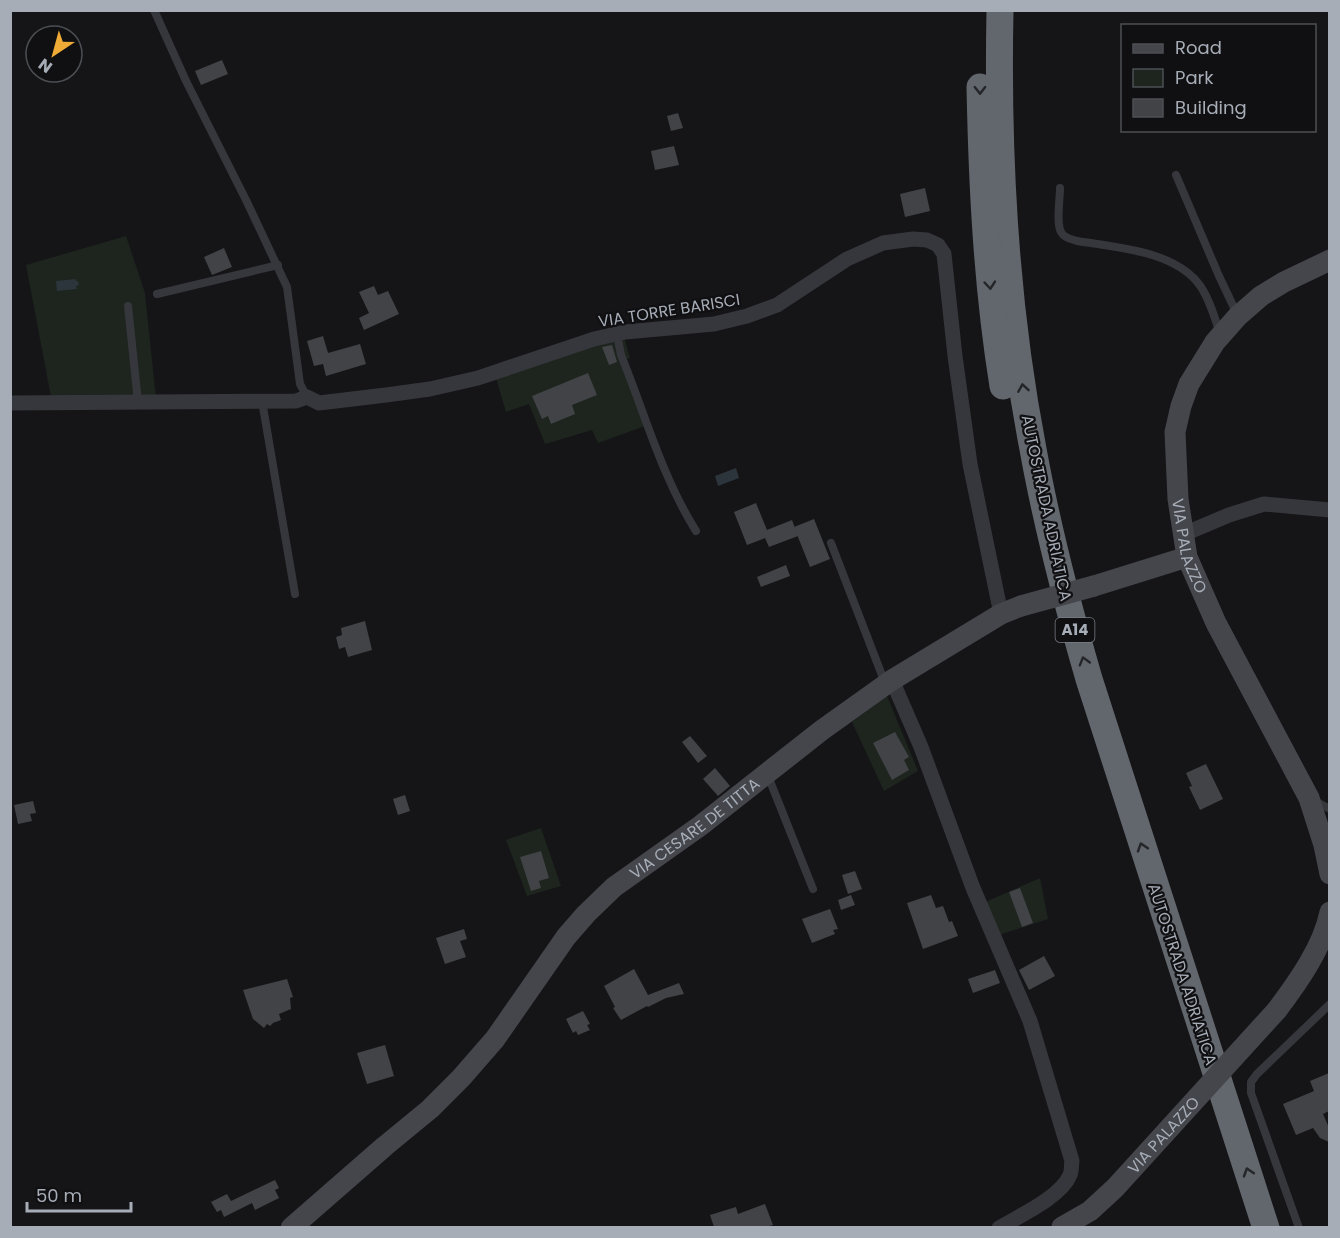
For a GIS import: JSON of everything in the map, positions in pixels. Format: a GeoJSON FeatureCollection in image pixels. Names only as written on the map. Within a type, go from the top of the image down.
{"type":"FeatureCollection","features":[{"type":"Feature","properties":{"kind":"highway","name":"AUTOSTRADA ADRIATICA"},"geometry":{"type":"LineString","coordinates":[[982,10],[981,153],[991,293],[1014,452],[1026,509],[1056,633],[1081,716],[1246,1227]]}},
{"type":"Feature","properties":{"kind":"highway","name":"AUTOSTRADA ADRIATICA"},"geometry":{"type":"LineString","coordinates":[[1000,10],[1000,127],[1007,260],[1032,448],[1045,510],[1071,619],[1095,700],[1266,1227]]}},
{"type":"Feature","properties":{"kind":"street","name":"VIA TORRE BARISCI"},"geometry":{"type":"LineString","coordinates":[[10,404],[296,401],[307,398],[320,403],[440,387],[478,378],[594,339],[617,334],[714,324],[747,316],[777,305],[847,259],[883,243],[913,238],[927,240],[938,245],[944,254],[970,464],[1000,614]]}},
{"type":"Feature","properties":{"kind":"street","name":"VIA PALAZZO"},"geometry":{"type":"LineString","coordinates":[[1329,260],[1284,282],[1262,296],[1238,316],[1220,336],[1189,384],[1175,432],[1178,499],[1187,557],[1216,623],[1309,798],[1324,845],[1329,874]]}},
{"type":"Feature","properties":{"kind":"street"},"geometry":{"type":"LineString","coordinates":[[1184,534],[1229,515],[1264,504],[1329,510]]}},
{"type":"Feature","properties":{"kind":"street","name":"VIA CESARE DE TITTA"},"geometry":{"type":"LineString","coordinates":[[291,1227],[430,1109],[461,1077],[495,1039],[566,937],[614,887],[700,826],[822,730],[889,682],[1000,614],[1187,557]]}},
{"type":"Feature","properties":{"kind":"street"},"geometry":{"type":"LineString","coordinates":[[889,682],[921,747],[973,888],[1030,1021],[1072,1161],[1070,1175],[1048,1200],[999,1227]]}},
{"type":"Feature","properties":{"kind":"street","name":"VIA PALAZZO"},"geometry":{"type":"LineString","coordinates":[[1061,1227],[1090,1211],[1115,1188],[1277,1010],[1296,985],[1309,962],[1321,939],[1329,912]]}},
{"type":"Feature","properties":{"kind":"lane"},"geometry":{"type":"LineString","coordinates":[[154,10],[186,81],[287,287],[300,384],[307,398]]}},
{"type":"Feature","properties":{"kind":"lane"},"geometry":{"type":"LineString","coordinates":[[1176,175],[1238,316]]}},
{"type":"Feature","properties":{"kind":"lane"},"geometry":{"type":"LineString","coordinates":[[1060,188],[1059,226],[1062,233],[1077,241],[1136,249],[1165,260],[1185,272],[1200,285],[1211,306],[1220,336]]}},
{"type":"Feature","properties":{"kind":"lane"},"geometry":{"type":"LineString","coordinates":[[157,294],[278,266]]}},
{"type":"Feature","properties":{"kind":"lane"},"geometry":{"type":"LineString","coordinates":[[128,306],[138,402]]}},
{"type":"Feature","properties":{"kind":"lane"},"geometry":{"type":"LineString","coordinates":[[617,334],[621,355],[669,481],[696,531]]}},
{"type":"Feature","properties":{"kind":"lane"},"geometry":{"type":"LineString","coordinates":[[262,401],[295,594]]}},
{"type":"Feature","properties":{"kind":"lane"},"geometry":{"type":"LineString","coordinates":[[831,543],[889,682]]}},
{"type":"Feature","properties":{"kind":"lane"},"geometry":{"type":"LineString","coordinates":[[767,774],[813,890]]}},
{"type":"Feature","properties":{"kind":"lane"},"geometry":{"type":"LineString","coordinates":[[1309,798],[1329,809]]}},
{"type":"Feature","properties":{"kind":"lane"},"geometry":{"type":"LineString","coordinates":[[1299,1227],[1251,1093],[1251,1082],[1329,1004]]}},
{"type":"Feature","properties":{"kind":"green space"},"geometry":{"type":"Polygon","coordinates":[[[126,236],[145,293],[156,399],[51,397],[26,265],[126,236]]]}},
{"type":"Feature","properties":{"kind":"green space"},"geometry":{"type":"Polygon","coordinates":[[[624,336],[630,358],[621,361],[645,426],[598,443],[592,430],[545,444],[529,404],[506,412],[496,378],[624,336]]]}},
{"type":"Feature","properties":{"kind":"green space"},"geometry":{"type":"Polygon","coordinates":[[[887,696],[918,771],[884,791],[852,722],[887,696]]]}},
{"type":"Feature","properties":{"kind":"green space"},"geometry":{"type":"Polygon","coordinates":[[[541,828],[561,886],[527,896],[506,840],[541,828]]]}},
{"type":"Feature","properties":{"kind":"green space"},"geometry":{"type":"Polygon","coordinates":[[[1040,878],[1048,919],[999,935],[983,903],[1040,878]]]}},
{"type":"Feature","properties":{"kind":"shaded area"},"geometry":{"type":"Polygon","coordinates":[[[75,279],[79,285],[76,286],[77,289],[57,291],[56,281],[75,279]]]}},
{"type":"Feature","properties":{"kind":"shaded area"},"geometry":{"type":"Polygon","coordinates":[[[736,468],[739,478],[718,486],[715,476],[736,468]]]}},
{"type":"Feature","properties":{"kind":"building"},"geometry":{"type":"Polygon","coordinates":[[[222,60],[228,74],[201,85],[195,71],[222,60]]]}},
{"type":"Feature","properties":{"kind":"building"},"geometry":{"type":"Polygon","coordinates":[[[678,113],[683,128],[671,131],[667,116],[678,113]]]}},
{"type":"Feature","properties":{"kind":"building"},"geometry":{"type":"Polygon","coordinates":[[[674,146],[679,165],[655,170],[651,151],[674,146]]]}},
{"type":"Feature","properties":{"kind":"building"},"geometry":{"type":"Polygon","coordinates":[[[925,188],[930,211],[905,217],[900,194],[925,188]]]}},
{"type":"Feature","properties":{"kind":"building"},"geometry":{"type":"Polygon","coordinates":[[[224,248],[232,267],[212,275],[204,257],[224,248]]]}},
{"type":"Feature","properties":{"kind":"building"},"geometry":{"type":"Polygon","coordinates":[[[374,286],[378,295],[388,291],[399,314],[364,330],[359,318],[369,313],[359,292],[374,286]]]}},
{"type":"Feature","properties":{"kind":"building"},"geometry":{"type":"Polygon","coordinates":[[[323,336],[328,353],[360,344],[366,364],[326,376],[323,364],[314,366],[307,341],[323,336]]]}},
{"type":"Feature","properties":{"kind":"building"},"geometry":{"type":"Polygon","coordinates":[[[612,345],[617,362],[609,365],[602,347],[612,345]]]}},
{"type":"Feature","properties":{"kind":"building"},"geometry":{"type":"Polygon","coordinates":[[[588,373],[597,395],[572,405],[575,414],[551,424],[548,416],[542,419],[532,396],[588,373]]]}},
{"type":"Feature","properties":{"kind":"building"},"geometry":{"type":"Polygon","coordinates":[[[756,503],[767,530],[792,520],[798,536],[769,547],[765,538],[747,545],[734,512],[756,503]]]}},
{"type":"Feature","properties":{"kind":"building"},"geometry":{"type":"Polygon","coordinates":[[[814,519],[830,559],[810,567],[794,527],[814,519]]]}},
{"type":"Feature","properties":{"kind":"building"},"geometry":{"type":"Polygon","coordinates":[[[786,565],[790,576],[761,587],[757,577],[786,565]]]}},
{"type":"Feature","properties":{"kind":"building"},"geometry":{"type":"Polygon","coordinates":[[[365,621],[372,650],[348,657],[345,647],[339,649],[336,637],[342,635],[341,628],[365,621]]]}},
{"type":"Feature","properties":{"kind":"building"},"geometry":{"type":"Polygon","coordinates":[[[895,732],[909,757],[904,760],[909,770],[892,780],[873,743],[895,732]]]}},
{"type":"Feature","properties":{"kind":"building"},"geometry":{"type":"Polygon","coordinates":[[[690,736],[707,756],[698,763],[682,742],[690,736]]]}},
{"type":"Feature","properties":{"kind":"building"},"geometry":{"type":"Polygon","coordinates":[[[1206,764],[1223,799],[1200,810],[1189,787],[1192,786],[1186,773],[1206,764]]]}},
{"type":"Feature","properties":{"kind":"building"},"geometry":{"type":"Polygon","coordinates":[[[715,768],[730,786],[718,796],[703,779],[715,768]]]}},
{"type":"Feature","properties":{"kind":"building"},"geometry":{"type":"Polygon","coordinates":[[[405,795],[410,811],[398,815],[393,799],[405,795]]]}},
{"type":"Feature","properties":{"kind":"building"},"geometry":{"type":"Polygon","coordinates":[[[33,801],[36,813],[30,814],[32,821],[18,824],[14,805],[33,801]]]}},
{"type":"Feature","properties":{"kind":"building"},"geometry":{"type":"Polygon","coordinates":[[[541,851],[549,878],[539,881],[541,888],[531,891],[520,857],[541,851]]]}},
{"type":"Feature","properties":{"kind":"building"},"geometry":{"type":"Polygon","coordinates":[[[855,871],[862,889],[848,894],[842,875],[855,871]]]}},
{"type":"Feature","properties":{"kind":"building"},"geometry":{"type":"Polygon","coordinates":[[[1020,888],[1033,923],[1022,927],[1009,892],[1020,888]]]}},
{"type":"Feature","properties":{"kind":"building"},"geometry":{"type":"Polygon","coordinates":[[[851,895],[855,905],[841,910],[838,900],[851,895]]]}},
{"type":"Feature","properties":{"kind":"building"},"geometry":{"type":"Polygon","coordinates":[[[931,895],[936,908],[943,906],[958,936],[923,949],[907,903],[931,895]]]}},
{"type":"Feature","properties":{"kind":"building"},"geometry":{"type":"Polygon","coordinates":[[[830,909],[838,929],[833,930],[835,934],[812,943],[802,919],[830,909]]]}},
{"type":"Feature","properties":{"kind":"building"},"geometry":{"type":"Polygon","coordinates":[[[464,929],[467,939],[460,941],[466,957],[445,964],[436,938],[464,929]]]}},
{"type":"Feature","properties":{"kind":"building"},"geometry":{"type":"Polygon","coordinates":[[[1044,956],[1055,976],[1029,990],[1019,970],[1044,956]]]}},
{"type":"Feature","properties":{"kind":"building"},"geometry":{"type":"Polygon","coordinates":[[[634,969],[648,995],[679,983],[684,994],[666,998],[621,1020],[604,986],[634,969]]]}},
{"type":"Feature","properties":{"kind":"building"},"geometry":{"type":"Polygon","coordinates":[[[995,970],[1000,983],[973,993],[968,979],[995,970]]]}},
{"type":"Feature","properties":{"kind":"building"},"geometry":{"type":"Polygon","coordinates":[[[287,979],[293,997],[290,998],[291,1009],[279,1014],[281,1020],[270,1026],[267,1024],[264,1028],[253,1019],[243,990],[287,979]]]}},
{"type":"Feature","properties":{"kind":"building"},"geometry":{"type":"Polygon","coordinates":[[[583,1011],[590,1024],[587,1025],[590,1030],[578,1035],[576,1031],[573,1033],[566,1019],[583,1011]]]}},
{"type":"Feature","properties":{"kind":"building"},"geometry":{"type":"Polygon","coordinates":[[[385,1045],[394,1076],[367,1084],[357,1053],[385,1045]]]}},
{"type":"Feature","properties":{"kind":"building"},"geometry":{"type":"Polygon","coordinates":[[[1329,1073],[1329,1111],[1323,1114],[1329,1128],[1329,1142],[1320,1138],[1313,1128],[1296,1135],[1283,1104],[1314,1091],[1310,1081],[1329,1073]]]}},
{"type":"Feature","properties":{"kind":"building"},"geometry":{"type":"Polygon","coordinates":[[[275,1180],[279,1188],[275,1190],[279,1198],[255,1210],[252,1203],[224,1217],[221,1210],[217,1212],[211,1202],[227,1194],[231,1201],[275,1180]]]}},
{"type":"Feature","properties":{"kind":"building"},"geometry":{"type":"Polygon","coordinates":[[[765,1204],[773,1225],[765,1227],[714,1227],[710,1215],[736,1207],[738,1214],[765,1204]]]}}]}
